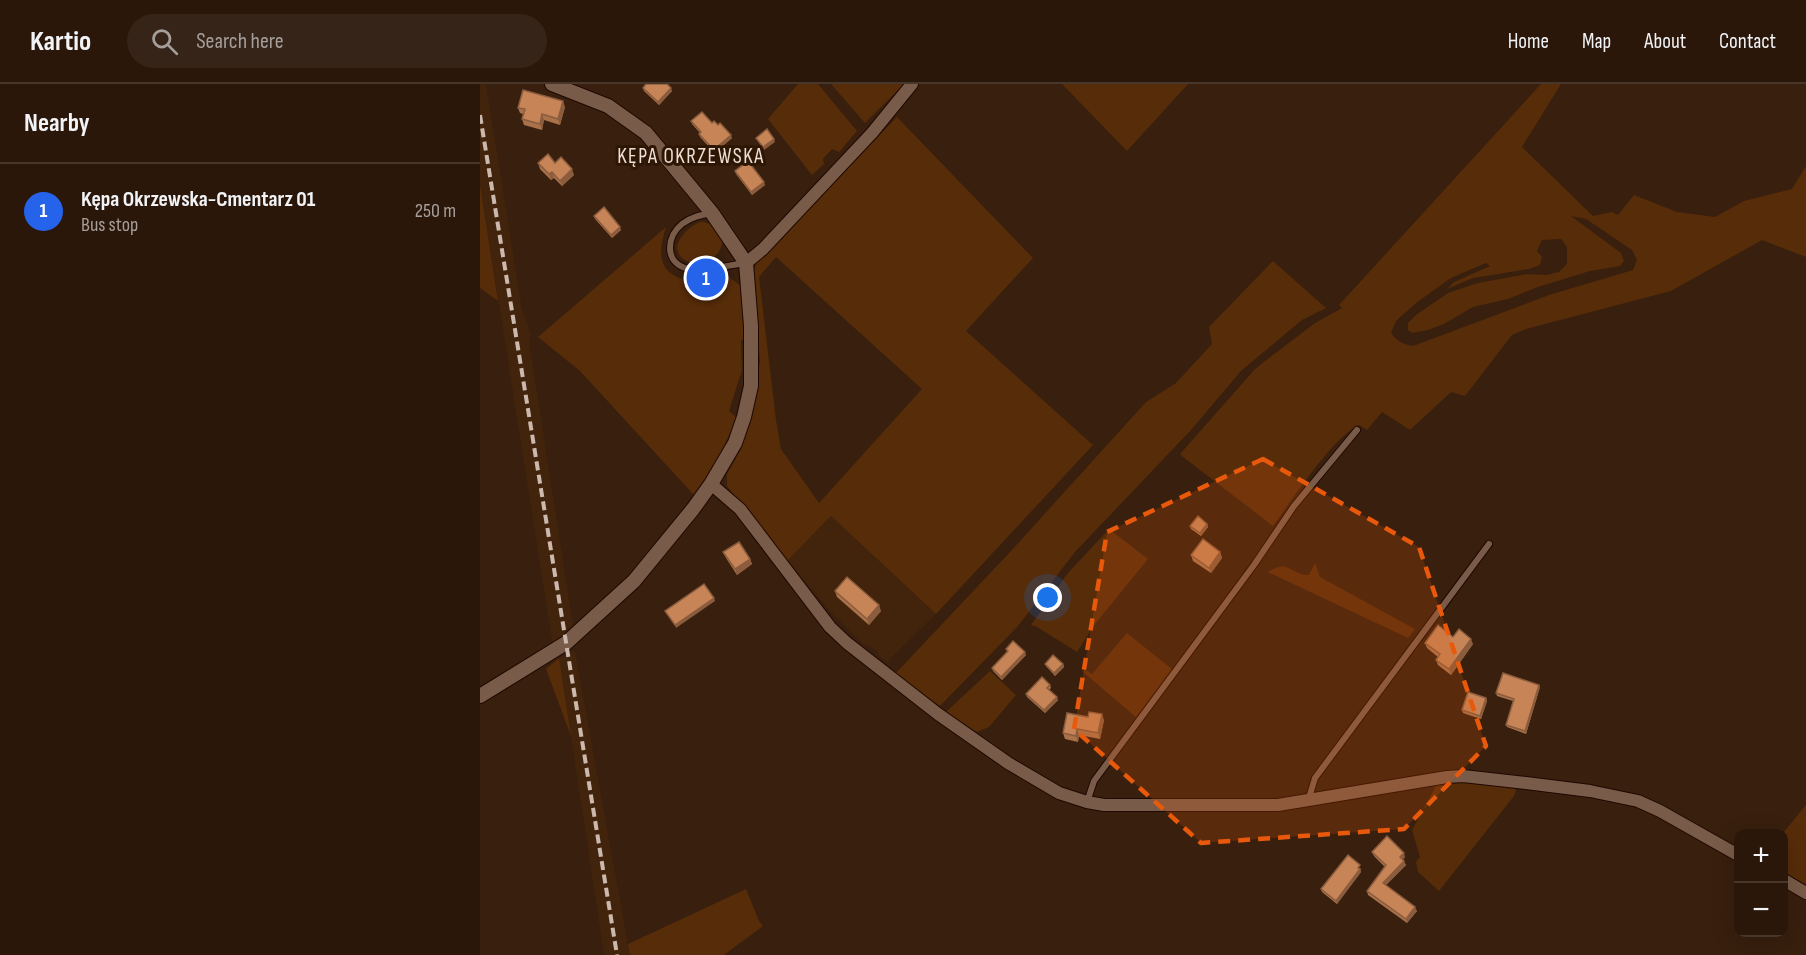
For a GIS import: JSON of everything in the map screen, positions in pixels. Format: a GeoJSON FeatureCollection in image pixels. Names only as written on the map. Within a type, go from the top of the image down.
{"type":"FeatureCollection","features":[{"type":"Feature","properties":{"kind":"street"},"geometry":{"type":"LineString","coordinates":[[480,696],[566,643],[634,581],[693,510],[711,484],[735,443],[751,386],[751,326],[746,263],[712,213],[646,133],[608,106],[552,84]]}},
{"type":"Feature","properties":{"kind":"street"},"geometry":{"type":"LineString","coordinates":[[746,263],[763,249],[869,136],[912,84]]}},
{"type":"Feature","properties":{"kind":"street"},"geometry":{"type":"LineString","coordinates":[[711,484],[740,509],[830,627],[847,643],[938,714],[1008,763],[1059,793],[1104,805],[1278,806],[1463,776],[1590,791],[1638,801],[1734,853]]}},
{"type":"Feature","properties":{"kind":"street"},"geometry":{"type":"LineString","coordinates":[[1788,882],[1806,893]]}},
{"type":"Feature","properties":{"kind":"lane"},"geometry":{"type":"LineString","coordinates":[[712,213],[694,217],[682,224],[672,235],[669,244],[673,261],[679,266],[696,270],[746,263]]}},
{"type":"Feature","properties":{"kind":"lane"},"geometry":{"type":"LineString","coordinates":[[1086,802],[1095,781],[1254,565],[1294,506],[1357,430]]}},
{"type":"Feature","properties":{"kind":"lane"},"geometry":{"type":"LineString","coordinates":[[1308,802],[1315,778],[1489,544]]}},
{"type":"Feature","properties":{"kind":"highlighted area"},"geometry":{"type":"Polygon","coordinates":[[[1263,459],[1419,547],[1486,746],[1404,829],[1201,843],[1074,729],[1107,532],[1263,459]]]}},
{"type":"Feature","properties":{"kind":"shaded area"},"geometry":{"type":"Polygon","coordinates":[[[480,84],[486,84],[522,309],[531,334],[529,341],[574,631],[552,641],[480,184],[480,84]]]}},
{"type":"Feature","properties":{"kind":"shaded area"},"geometry":{"type":"Polygon","coordinates":[[[798,84],[818,84],[857,131],[839,152],[832,149],[823,159],[824,164],[812,175],[768,119],[798,84]]]}},
{"type":"Feature","properties":{"kind":"shaded area"},"geometry":{"type":"Polygon","coordinates":[[[831,84],[904,84],[865,123],[831,84]]]}},
{"type":"Feature","properties":{"kind":"shaded area"},"geometry":{"type":"Polygon","coordinates":[[[1062,84],[1188,84],[1127,151],[1062,84]]]}},
{"type":"Feature","properties":{"kind":"shaded area"},"geometry":{"type":"Polygon","coordinates":[[[1541,84],[1561,84],[1522,147],[1593,216],[1612,212],[1618,215],[1634,195],[1677,212],[1715,217],[1744,201],[1792,189],[1806,166],[1806,257],[1762,240],[1671,291],[1526,329],[1512,335],[1465,396],[1451,392],[1410,430],[1382,412],[1367,430],[1359,425],[1348,432],[1313,471],[1273,526],[1180,454],[1256,368],[1315,323],[1342,308],[1339,305],[1541,84]],[[1571,216],[1621,253],[1624,261],[1620,266],[1590,271],[1508,299],[1473,307],[1444,324],[1428,330],[1412,333],[1408,330],[1408,323],[1416,315],[1448,293],[1478,283],[1527,274],[1546,275],[1559,272],[1567,264],[1567,247],[1561,239],[1542,240],[1537,251],[1542,257],[1540,265],[1529,269],[1473,278],[1447,289],[1454,282],[1490,266],[1486,263],[1451,278],[1416,303],[1396,321],[1391,333],[1401,342],[1413,346],[1549,295],[1633,270],[1637,260],[1632,250],[1586,219],[1571,216]]]}},
{"type":"Feature","properties":{"kind":"shaded area"},"geometry":{"type":"Polygon","coordinates":[[[897,117],[1033,258],[966,331],[1093,445],[936,614],[831,516],[787,561],[727,486],[727,474],[741,449],[760,362],[753,276],[756,263],[897,117]],[[776,257],[759,277],[781,449],[819,503],[922,389],[776,257]]]}},
{"type":"Feature","properties":{"kind":"shaded area"},"geometry":{"type":"Polygon","coordinates":[[[480,184],[498,301],[480,288],[480,184]]]}},
{"type":"Feature","properties":{"kind":"shaded area"},"geometry":{"type":"Polygon","coordinates":[[[700,222],[708,223],[713,227],[723,241],[715,256],[706,261],[692,263],[683,259],[677,248],[685,232],[700,222]]]}},
{"type":"Feature","properties":{"kind":"shaded area"},"geometry":{"type":"Polygon","coordinates":[[[666,227],[662,243],[662,258],[668,270],[674,275],[700,283],[723,273],[741,286],[744,339],[741,340],[742,370],[729,411],[737,418],[716,463],[694,495],[580,371],[538,337],[666,227]]]}},
{"type":"Feature","properties":{"kind":"shaded area"},"geometry":{"type":"Polygon","coordinates":[[[1273,261],[1326,308],[1302,320],[1241,371],[1191,430],[1075,552],[1018,626],[940,706],[895,674],[1146,402],[1176,383],[1212,344],[1209,327],[1273,261]]]}},
{"type":"Feature","properties":{"kind":"shaded area"},"geometry":{"type":"Polygon","coordinates":[[[831,516],[936,614],[887,662],[879,656],[878,652],[864,645],[830,611],[787,561],[831,516]]]}},
{"type":"Feature","properties":{"kind":"shaded area"},"geometry":{"type":"Polygon","coordinates":[[[1109,529],[1148,559],[1095,624],[1077,652],[1031,625],[1068,573],[1109,529]]]}},
{"type":"Feature","properties":{"kind":"shaded area"},"geometry":{"type":"Polygon","coordinates":[[[1315,563],[1320,577],[1415,629],[1408,638],[1268,572],[1275,568],[1285,567],[1309,575],[1315,563]]]}},
{"type":"Feature","properties":{"kind":"shaded area"},"geometry":{"type":"Polygon","coordinates":[[[1127,633],[1173,670],[1137,718],[1082,671],[1086,670],[1092,674],[1127,633]]]}},
{"type":"Feature","properties":{"kind":"shaded area"},"geometry":{"type":"Polygon","coordinates":[[[575,651],[630,955],[604,955],[559,658],[575,651]]]}},
{"type":"Feature","properties":{"kind":"shaded area"},"geometry":{"type":"Polygon","coordinates":[[[559,658],[571,736],[546,669],[559,658]]]}},
{"type":"Feature","properties":{"kind":"shaded area"},"geometry":{"type":"Polygon","coordinates":[[[990,671],[1016,695],[989,727],[977,732],[946,712],[990,671]]]}},
{"type":"Feature","properties":{"kind":"shaded area"},"geometry":{"type":"Polygon","coordinates":[[[1455,782],[1517,787],[1514,796],[1439,891],[1418,872],[1416,862],[1420,857],[1412,830],[1437,784],[1455,782]]]}},
{"type":"Feature","properties":{"kind":"shaded area"},"geometry":{"type":"Polygon","coordinates":[[[1806,805],[1806,885],[1788,874],[1786,829],[1806,805]]]}},
{"type":"Feature","properties":{"kind":"shaded area"},"geometry":{"type":"Polygon","coordinates":[[[746,889],[763,926],[724,955],[630,955],[628,944],[746,889]]]}},
{"type":"Feature","properties":{"kind":"building"},"geometry":{"type":"Polygon","coordinates":[[[646,84],[667,84],[671,88],[658,102],[643,88],[646,84]]]}},
{"type":"Feature","properties":{"kind":"building"},"geometry":{"type":"Polygon","coordinates":[[[523,90],[563,101],[558,119],[542,114],[540,124],[522,119],[525,109],[518,108],[523,90]]]}},
{"type":"Feature","properties":{"kind":"building"},"geometry":{"type":"Polygon","coordinates":[[[702,112],[712,123],[714,121],[718,125],[720,123],[731,135],[717,147],[712,148],[691,121],[702,112]]]}},
{"type":"Feature","properties":{"kind":"building"},"geometry":{"type":"Polygon","coordinates":[[[767,129],[774,139],[763,147],[756,138],[767,129]]]}},
{"type":"Feature","properties":{"kind":"building"},"geometry":{"type":"Polygon","coordinates":[[[548,154],[555,163],[561,157],[572,169],[560,181],[552,172],[549,174],[538,163],[548,154]]]}},
{"type":"Feature","properties":{"kind":"building"},"geometry":{"type":"Polygon","coordinates":[[[748,161],[764,182],[751,192],[735,171],[748,161]]]}},
{"type":"Feature","properties":{"kind":"building"},"geometry":{"type":"Polygon","coordinates":[[[604,207],[620,227],[611,235],[594,216],[604,207]]]}},
{"type":"Feature","properties":{"kind":"building"},"geometry":{"type":"Polygon","coordinates":[[[1198,516],[1207,524],[1200,533],[1190,526],[1198,516]]]}},
{"type":"Feature","properties":{"kind":"building"},"geometry":{"type":"Polygon","coordinates":[[[1203,539],[1220,552],[1209,568],[1191,555],[1203,539]]]}},
{"type":"Feature","properties":{"kind":"building"},"geometry":{"type":"Polygon","coordinates":[[[739,542],[750,559],[735,569],[723,552],[739,542]]]}},
{"type":"Feature","properties":{"kind":"building"},"geometry":{"type":"Polygon","coordinates":[[[847,577],[879,605],[867,619],[835,591],[847,577]]]}},
{"type":"Feature","properties":{"kind":"building"},"geometry":{"type":"Polygon","coordinates":[[[704,584],[714,598],[675,625],[665,611],[704,584]]]}},
{"type":"Feature","properties":{"kind":"building"},"geometry":{"type":"Polygon","coordinates":[[[1438,625],[1453,637],[1459,629],[1471,639],[1449,669],[1436,660],[1440,654],[1425,643],[1438,625]]]}},
{"type":"Feature","properties":{"kind":"building"},"geometry":{"type":"Polygon","coordinates":[[[1013,641],[1025,652],[1001,677],[992,668],[1008,651],[1006,649],[1013,641]]]}},
{"type":"Feature","properties":{"kind":"building"},"geometry":{"type":"Polygon","coordinates":[[[1053,655],[1063,664],[1054,673],[1045,664],[1053,655]]]}},
{"type":"Feature","properties":{"kind":"building"},"geometry":{"type":"Polygon","coordinates":[[[1503,673],[1539,685],[1525,731],[1506,725],[1514,699],[1496,693],[1503,673]]]}},
{"type":"Feature","properties":{"kind":"building"},"geometry":{"type":"Polygon","coordinates":[[[1042,677],[1050,685],[1047,688],[1057,697],[1044,710],[1026,694],[1042,677]]]}},
{"type":"Feature","properties":{"kind":"building"},"geometry":{"type":"Polygon","coordinates":[[[1468,692],[1486,698],[1480,716],[1462,710],[1468,692]]]}},
{"type":"Feature","properties":{"kind":"building"},"geometry":{"type":"Polygon","coordinates":[[[1089,712],[1102,714],[1098,733],[1077,729],[1076,736],[1063,733],[1067,713],[1088,717],[1089,712]]]}},
{"type":"Feature","properties":{"kind":"building"},"geometry":{"type":"Polygon","coordinates":[[[1387,836],[1404,853],[1400,857],[1404,861],[1383,883],[1415,907],[1406,919],[1367,891],[1386,865],[1372,852],[1387,836]]]}},
{"type":"Feature","properties":{"kind":"building"},"geometry":{"type":"Polygon","coordinates":[[[1348,855],[1360,865],[1358,868],[1360,869],[1336,901],[1321,889],[1348,855]]]}},
{"type":"Feature","properties":{"kind":"railway"},"geometry":{"type":"LineString","coordinates":[[480,115],[617,955]]}},
{"type":"Feature","properties":{"kind":"place","name":"Kępa Okrzewska-Cmentarz 01"},"geometry":{"type":"Point","coordinates":[706,278]}},
{"type":"Feature","properties":{"kind":"district","name":"KĘPA OKRZEWSKA"},"geometry":{"type":"Point","coordinates":[691,156]}}]}
